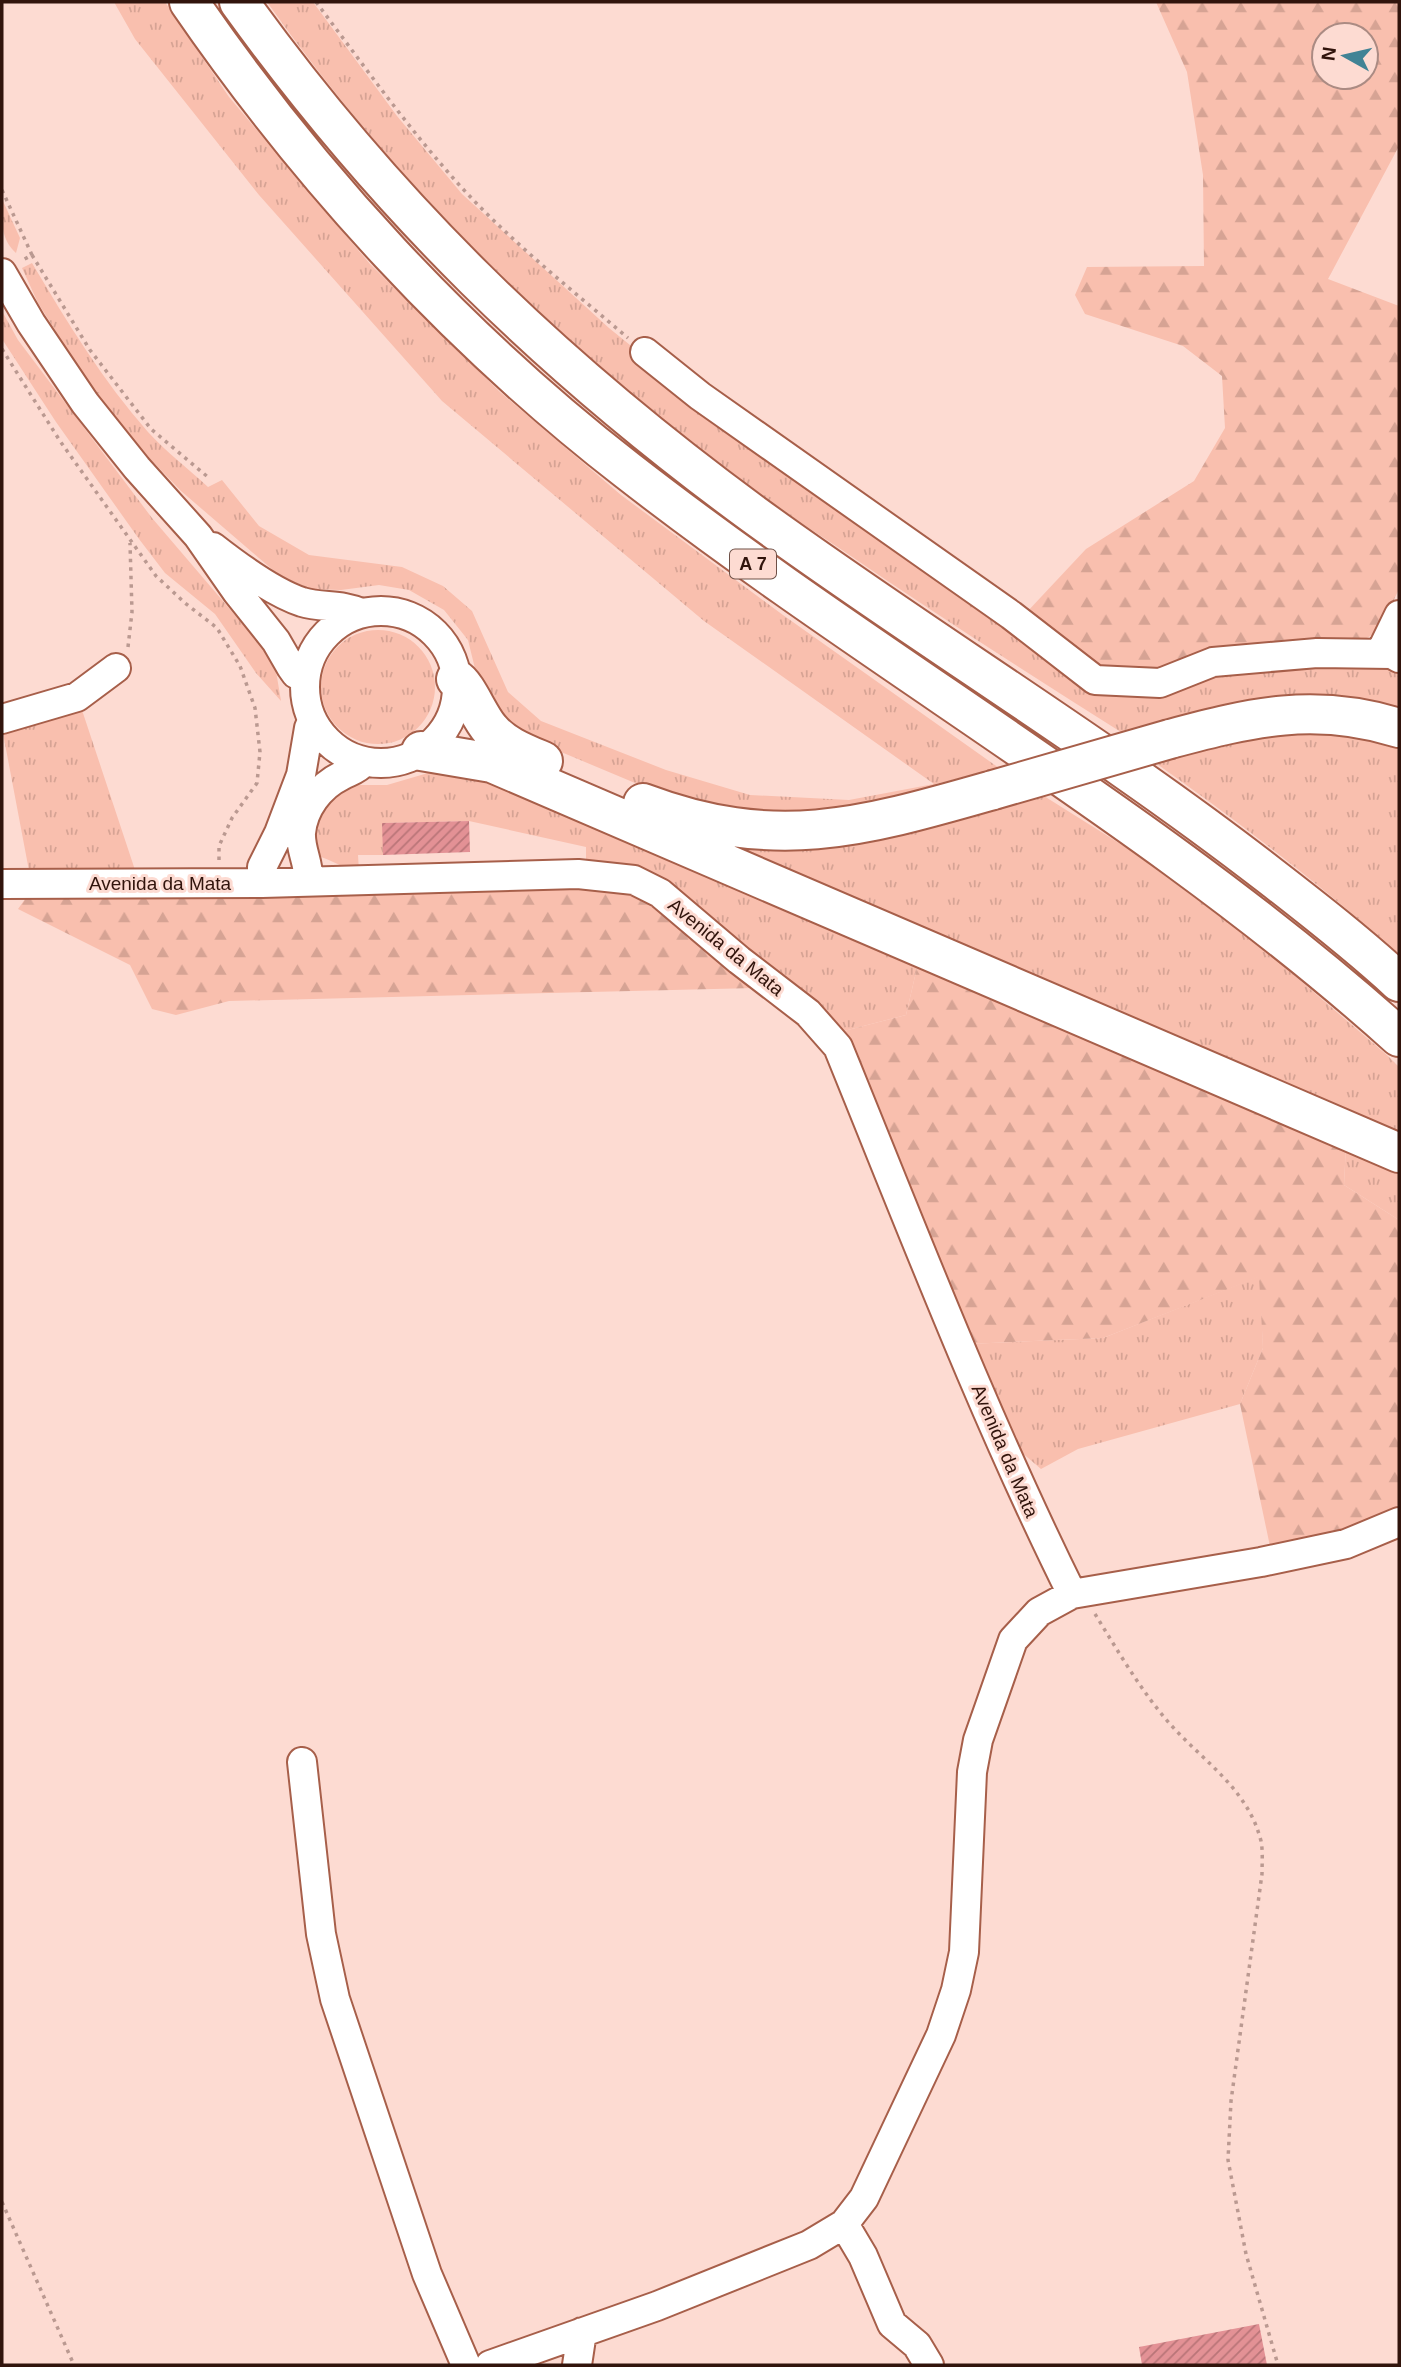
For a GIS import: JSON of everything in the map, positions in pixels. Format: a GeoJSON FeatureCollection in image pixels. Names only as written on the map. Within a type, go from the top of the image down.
{"type":"FeatureCollection","features":[{"type":"Feature","properties":{"kind":"highway","name":"A 7"},"geometry":{"type":"LineString","coordinates":[[188,2],[280,126],[363,223],[454,318],[557,413],[718,540],[1113,811],[1207,879],[1307,957],[1399,1037]]}},
{"type":"Feature","properties":{"kind":"highway","name":"A 7"},"geometry":{"type":"LineString","coordinates":[[239,2],[323,112],[406,210],[535,338],[614,407],[693,469],[812,555],[1176,805],[1282,884],[1399,982]]}},
{"type":"Feature","properties":{"kind":"highway"},"geometry":{"type":"LineString","coordinates":[[456,679],[466,688],[488,727],[519,750],[659,809],[720,825],[766,831],[829,829],[875,822],[1170,739],[1251,719],[1321,713],[1347,715],[1399,728]]}},
{"type":"Feature","properties":{"kind":"highway"},"geometry":{"type":"LineString","coordinates":[[421,751],[492,763],[1399,1153]]}},
{"type":"Feature","properties":{"kind":"street"},"geometry":{"type":"LineString","coordinates":[[12,266],[31,323],[85,403],[136,468],[198,536],[276,641],[296,674],[305,678]]}},
{"type":"Feature","properties":{"kind":"street"},"geometry":{"type":"LineString","coordinates":[[645,352],[700,396],[1011,615],[1095,680],[1160,683],[1213,662],[1317,653],[1390,656],[1399,615]]}},
{"type":"Feature","properties":{"kind":"street"},"geometry":{"type":"LineString","coordinates":[[198,536],[289,596],[315,605],[353,609],[361,613]]}},
{"type":"Feature","properties":{"kind":"street"},"geometry":{"type":"LineString","coordinates":[[383,610],[404,614],[424,624],[440,639],[451,658],[456,679],[456,700],[449,720],[437,738],[421,751],[394,762],[364,762],[343,754],[325,740],[312,721],[305,700],[305,678],[311,656],[323,637],[340,622],[361,613],[383,610]]}},
{"type":"Feature","properties":{"kind":"street"},"geometry":{"type":"LineString","coordinates":[[2,719],[77,697],[116,668]]}},
{"type":"Feature","properties":{"kind":"street"},"geometry":{"type":"LineString","coordinates":[[262,883],[262,867],[279,833],[301,775],[312,721]]}},
{"type":"Feature","properties":{"kind":"street"},"geometry":{"type":"LineString","coordinates":[[308,881],[301,833],[310,805],[330,783],[356,770],[364,762]]}},
{"type":"Feature","properties":{"kind":"street","name":"Avenida da Mata"},"geometry":{"type":"LineString","coordinates":[[2,884],[262,883],[578,874],[634,880],[660,893],[739,960],[808,1013],[838,1047],[990,1417],[1039,1528],[1077,1594]]}},
{"type":"Feature","properties":{"kind":"street"},"geometry":{"type":"LineString","coordinates":[[490,2365],[809,2245],[844,2224],[864,2197],[941,2035],[956,1990],[964,1952],[972,1772],[978,1740],[1013,1640],[1039,1612],[1077,1594],[1261,1562],[1346,1544],[1393,1529]]}},
{"type":"Feature","properties":{"kind":"street"},"geometry":{"type":"LineString","coordinates":[[302,1762],[321,1934],[335,1998],[427,2274],[466,2365]]}},
{"type":"Feature","properties":{"kind":"street"},"geometry":{"type":"LineString","coordinates":[[844,2224],[863,2256],[892,2324],[917,2345],[929,2365]]}},
{"type":"Feature","properties":{"kind":"street"},"geometry":{"type":"LineString","coordinates":[[577,2365],[582,2332]]}},
{"type":"Feature","properties":{"kind":"path"},"geometry":{"type":"LineString","coordinates":[[316,2],[404,120],[448,173],[519,244],[645,352]]}},
{"type":"Feature","properties":{"kind":"path"},"geometry":{"type":"LineString","coordinates":[[2,190],[32,255],[90,350],[151,429],[209,478]]}},
{"type":"Feature","properties":{"kind":"path"},"geometry":{"type":"LineString","coordinates":[[12,266],[32,255]]}},
{"type":"Feature","properties":{"kind":"path"},"geometry":{"type":"LineString","coordinates":[[2,349],[60,441],[156,576],[217,628],[240,666],[256,708],[260,752],[257,783],[232,818],[219,846],[218,883]]}},
{"type":"Feature","properties":{"kind":"path"},"geometry":{"type":"LineString","coordinates":[[116,668],[129,646],[132,612],[130,541]]}},
{"type":"Feature","properties":{"kind":"path"},"geometry":{"type":"LineString","coordinates":[[1077,1594],[1170,1724],[1234,1788],[1250,1810],[1261,1843],[1262,1874],[1231,2101],[1228,2160],[1246,2254],[1278,2365]]}},
{"type":"Feature","properties":{"kind":"path"},"geometry":{"type":"LineString","coordinates":[[2,2202],[74,2365]]}},
{"type":"Feature","properties":{"kind":"green space"},"geometry":{"type":"Polygon","coordinates":[[[114,2],[165,2],[229,97],[370,264],[500,392],[621,495],[783,615],[999,768],[936,784],[937,788],[854,808],[799,815],[733,812],[666,796],[523,736],[494,716],[480,689],[468,640],[444,610],[409,590],[379,585],[341,590],[312,589],[281,577],[181,491],[133,441],[84,376],[38,303],[22,268],[32,263],[86,350],[132,413],[155,439],[208,487],[222,480],[259,526],[309,555],[402,567],[443,586],[472,611],[508,692],[541,721],[666,770],[750,795],[849,800],[934,784],[704,621],[442,401],[259,195],[135,39],[114,2]]]}},
{"type":"Feature","properties":{"kind":"green space"},"geometry":{"type":"Polygon","coordinates":[[[267,2],[313,2],[397,116],[462,194],[609,328],[714,413],[1100,686],[1218,669],[1364,660],[1399,671],[1399,709],[1357,698],[1315,697],[1124,734],[947,621],[775,505],[684,436],[618,381],[490,265],[430,203],[318,72],[267,2]]]}},
{"type":"Feature","properties":{"kind":"green space"},"geometry":{"type":"Polygon","coordinates":[[[1156,2],[1399,2],[1399,146],[1328,279],[1399,306],[1399,589],[1379,631],[1358,643],[1160,671],[1102,671],[1026,613],[1086,549],[1194,481],[1225,428],[1222,376],[1183,346],[1085,314],[1075,295],[1087,267],[1204,266],[1203,175],[1187,72],[1156,2]]]}},
{"type":"Feature","properties":{"kind":"green space"},"geometry":{"type":"Polygon","coordinates":[[[2,199],[20,238],[16,253],[5,235],[2,199]]]}},
{"type":"Feature","properties":{"kind":"green space"},"geometry":{"type":"Polygon","coordinates":[[[2,311],[18,340],[152,518],[270,656],[276,671],[281,701],[256,673],[215,614],[165,573],[139,539],[56,422],[2,339],[2,311]]]}},
{"type":"Feature","properties":{"kind":"green space"},"geometry":{"type":"Polygon","coordinates":[[[378,630],[400,635],[418,647],[430,665],[435,687],[430,709],[418,727],[400,739],[378,744],[356,739],[338,727],[326,709],[321,687],[326,665],[338,647],[356,635],[378,630]]]}},
{"type":"Feature","properties":{"kind":"green space"},"geometry":{"type":"Polygon","coordinates":[[[80,704],[136,873],[30,876],[2,728],[80,704]]]}},
{"type":"Feature","properties":{"kind":"green space"},"geometry":{"type":"Polygon","coordinates":[[[1246,727],[1399,737],[1399,955],[1278,853],[1150,759],[1246,727]]]}},
{"type":"Feature","properties":{"kind":"green space"},"geometry":{"type":"Polygon","coordinates":[[[456,772],[493,778],[919,959],[906,1015],[840,1032],[817,1006],[665,881],[586,864],[586,847],[469,821],[383,823],[383,855],[358,855],[359,871],[318,856],[310,818],[342,785],[387,785],[428,773],[456,772]]]}},
{"type":"Feature","properties":{"kind":"green space"},"geometry":{"type":"Polygon","coordinates":[[[1036,791],[1130,850],[1260,946],[1388,1056],[1399,1067],[1399,1144],[662,818],[715,833],[1036,791]]]}},
{"type":"Feature","properties":{"kind":"green space"},"geometry":{"type":"Polygon","coordinates":[[[580,887],[628,889],[659,904],[755,988],[229,1001],[176,1015],[152,1009],[130,965],[18,909],[28,895],[580,887]]]}},
{"type":"Feature","properties":{"kind":"green space"},"geometry":{"type":"Polygon","coordinates":[[[919,959],[1346,1144],[1344,1185],[1399,1220],[1399,1505],[1334,1534],[1271,1551],[1240,1404],[1263,1348],[1259,1277],[1103,1338],[968,1344],[840,1032],[906,1015],[919,959]]]}},
{"type":"Feature","properties":{"kind":"green space"},"geometry":{"type":"Polygon","coordinates":[[[1346,1144],[1399,1167],[1399,1220],[1344,1185],[1346,1144]]]}},
{"type":"Feature","properties":{"kind":"green space"},"geometry":{"type":"Polygon","coordinates":[[[1260,1276],[1263,1348],[1240,1404],[1078,1449],[1041,1469],[1020,1451],[968,1344],[1103,1338],[1260,1276]]]}},
{"type":"Feature","properties":{"kind":"building"},"geometry":{"type":"Polygon","coordinates":[[[469,821],[470,852],[383,855],[382,823],[469,821]]]}},
{"type":"Feature","properties":{"kind":"building"},"geometry":{"type":"Polygon","coordinates":[[[1259,2324],[1267,2365],[1142,2365],[1139,2347],[1259,2324]]]}}]}
